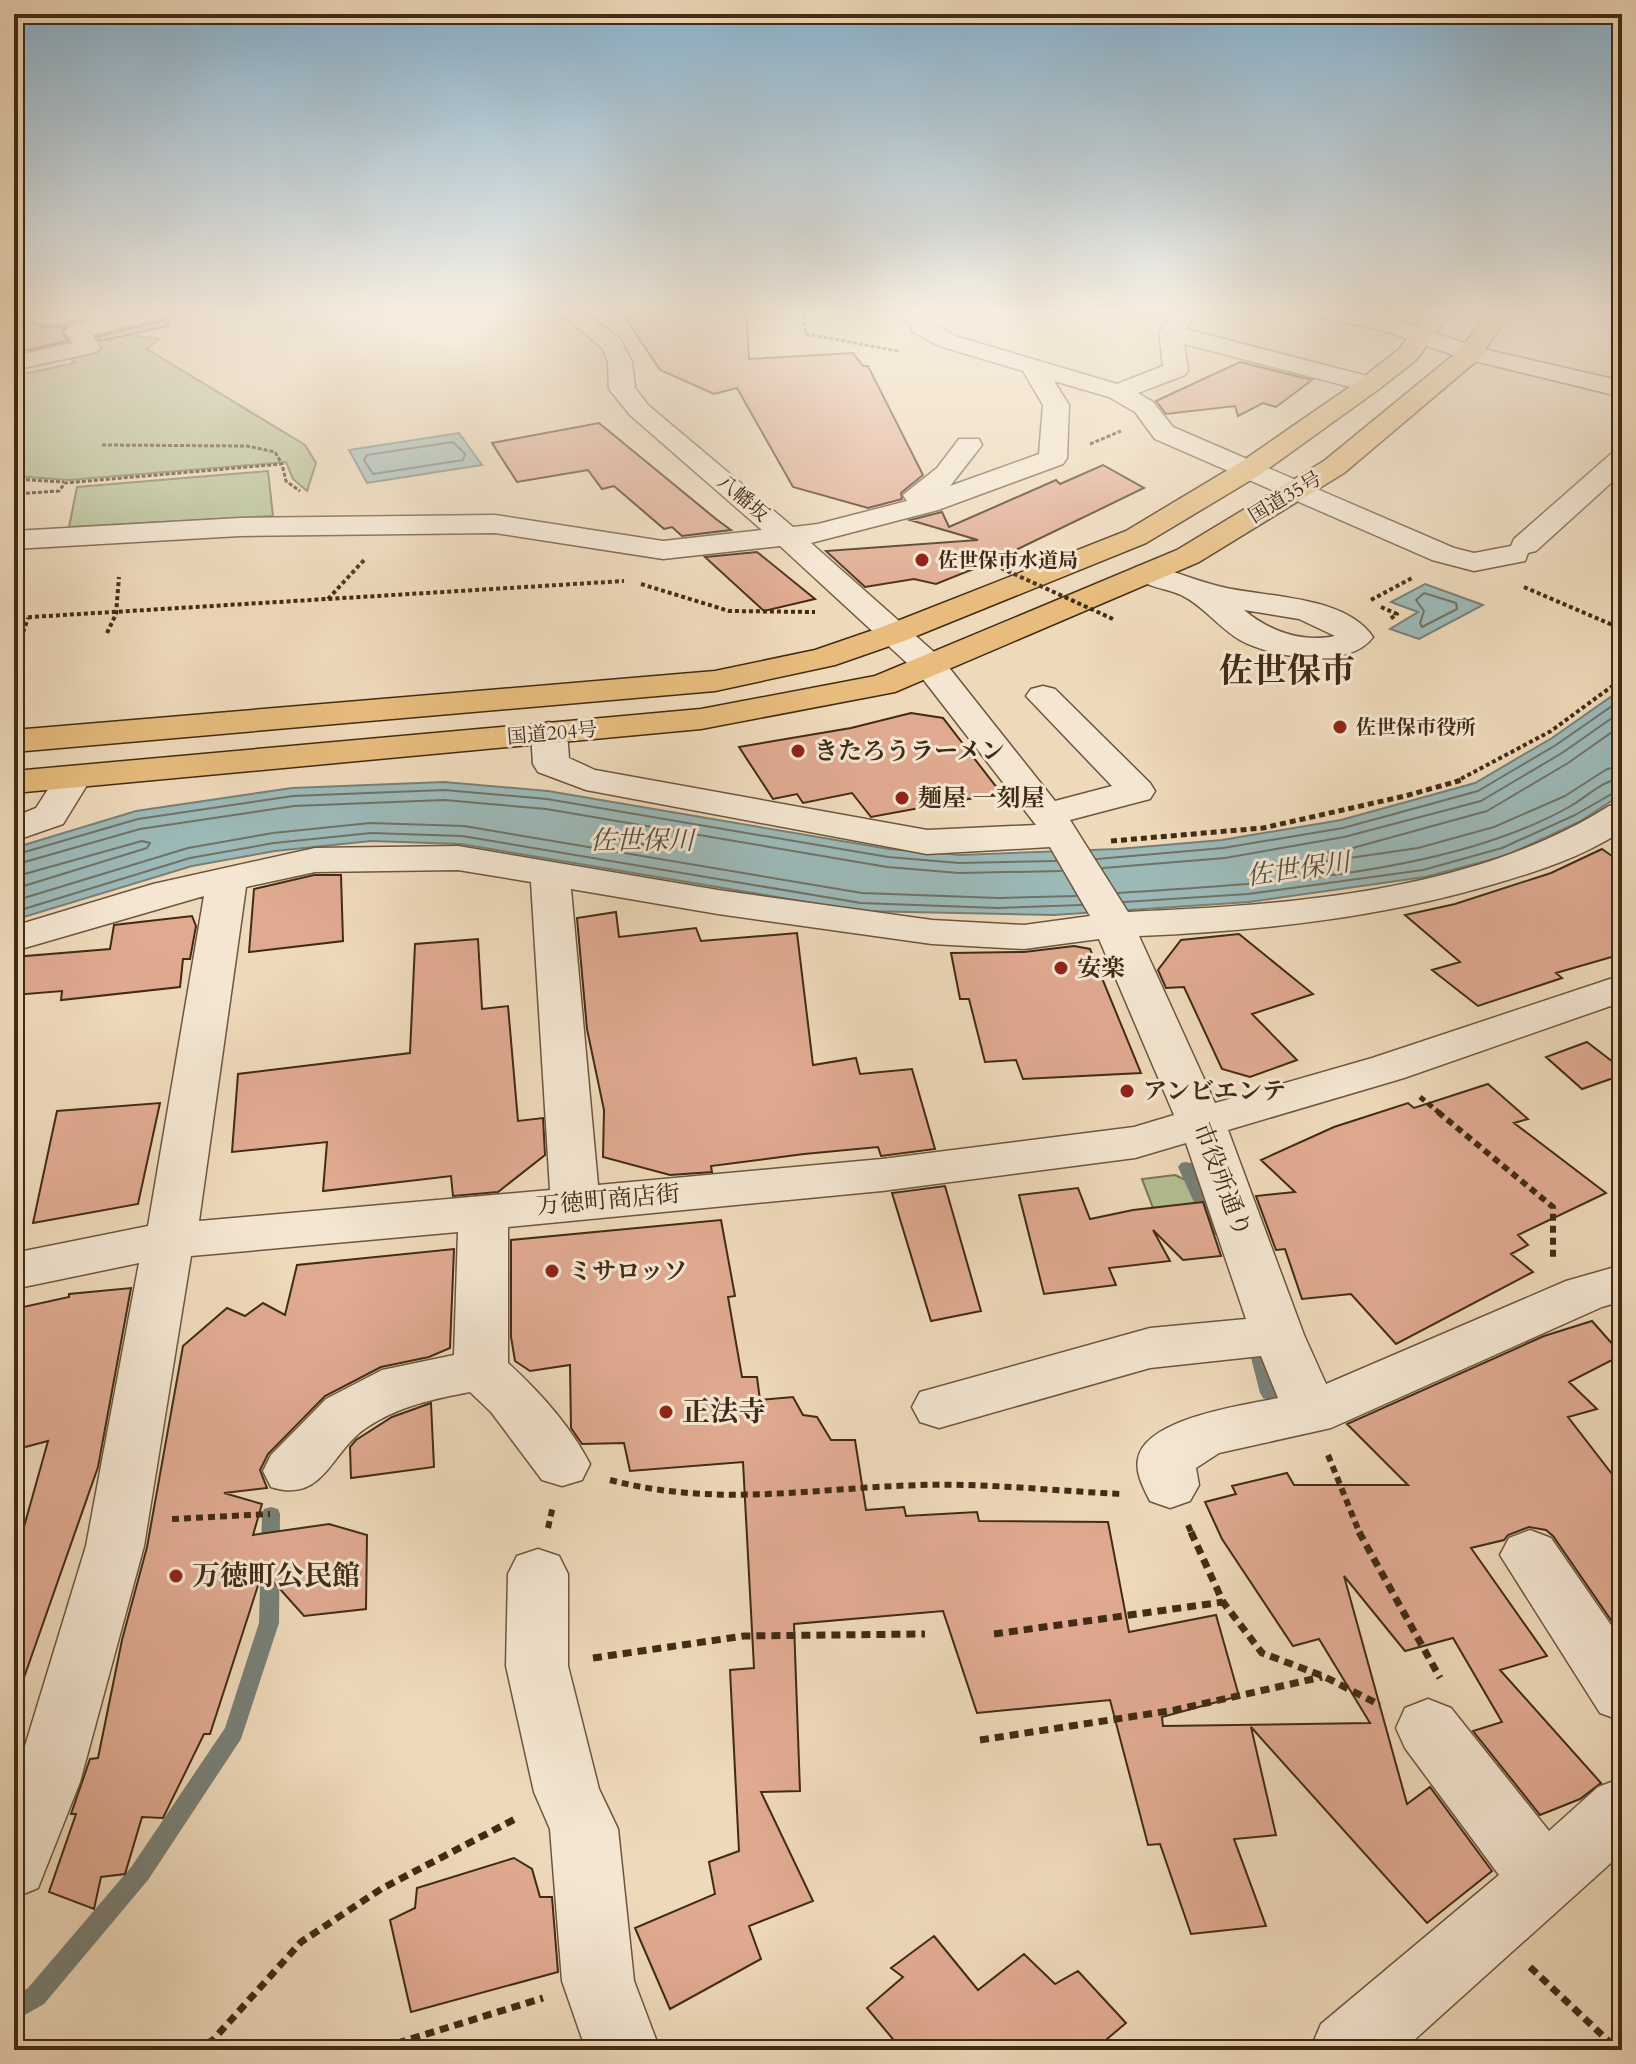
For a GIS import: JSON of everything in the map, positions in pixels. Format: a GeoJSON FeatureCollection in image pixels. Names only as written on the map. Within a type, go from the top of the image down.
{"type":"FeatureCollection","features":[{"type":"Feature","properties":{"kind":"highway","name":"国道35号"},"geometry":{"type":"LineString","coordinates":[[1010,576],[1136,537],[1251,468],[1338,406]]}},
{"type":"Feature","properties":{"kind":"highway","name":"国道35号"},"geometry":{"type":"LineString","coordinates":[[1072,606],[1188,556],[1334,467],[1407,406]]}},
{"type":"Feature","properties":{"kind":"highway","name":"国道204号"},"geometry":{"type":"LineString","coordinates":[[14,741],[715,681],[823,658],[881,623],[1010,576]]}},
{"type":"Feature","properties":{"kind":"highway","name":"国道204号"},"geometry":{"type":"LineString","coordinates":[[14,782],[701,719],[883,685],[1072,606]]}},
{"type":"Feature","properties":{"kind":"street","name":"八幡坂"},"geometry":{"type":"LineString","coordinates":[[636,406],[881,623]]}},
{"type":"Feature","properties":{"kind":"street"},"geometry":{"type":"LineString","coordinates":[[14,540],[240,527],[495,524],[663,550],[819,533],[928,504],[1053,458],[1056,406]]}},
{"type":"Feature","properties":{"kind":"street"},"geometry":{"type":"LineString","coordinates":[[1144,407],[1164,433],[1251,468],[1443,554],[1474,562],[1518,561],[1622,459]]}},
{"type":"Feature","properties":{"kind":"street"},"geometry":{"type":"LineString","coordinates":[[786,536],[804,524],[904,501],[937,485],[959,463],[969,445]]}},
{"type":"Feature","properties":{"kind":"street"},"geometry":{"type":"LineString","coordinates":[[1147,573],[1223,597],[1300,607],[1336,620],[1357,637]]}},
{"type":"Feature","properties":{"kind":"street"},"geometry":{"type":"LineString","coordinates":[[881,623],[931,667],[1073,835]]}},
{"type":"Feature","properties":{"kind":"street"},"geometry":{"type":"LineString","coordinates":[[549,733],[551,764],[586,779],[927,842],[1073,835],[1137,791],[1043,696]]}},
{"type":"Feature","properties":{"kind":"street"},"geometry":{"type":"LineString","coordinates":[[14,830],[50,816],[74,777]]}},
{"type":"Feature","properties":{"kind":"street"},"geometry":{"type":"LineString","coordinates":[[14,939],[167,892],[315,860],[458,858],[932,932],[1024,937],[1109,916],[1231,920],[1418,894],[1613,833]]}},
{"type":"Feature","properties":{"kind":"street","name":"市役所通り"},"geometry":{"type":"LineString","coordinates":[[1073,835],[1201,1124],[1278,1335],[1312,1413]]}},
{"type":"Feature","properties":{"kind":"street"},"geometry":{"type":"LineString","coordinates":[[550,874],[575,1203]]}},
{"type":"Feature","properties":{"kind":"street"},"geometry":{"type":"LineString","coordinates":[[14,1865],[47,1782],[115,1546],[162,1272],[172,1239],[227,878]]}},
{"type":"Feature","properties":{"kind":"street","name":"万徳町商店街"},"geometry":{"type":"LineString","coordinates":[[14,1271],[172,1239],[217,1238],[930,1169],[1135,1142],[1388,1068],[1622,988]]}},
{"type":"Feature","properties":{"kind":"street"},"geometry":{"type":"LineString","coordinates":[[483,1212],[481,1370],[510,1397],[562,1464]]}},
{"type":"Feature","properties":{"kind":"street"},"geometry":{"type":"LineString","coordinates":[[1170,1485],[1166,1459],[1205,1434],[1312,1413],[1603,1289]]}},
{"type":"Feature","properties":{"kind":"street"},"geometry":{"type":"LineString","coordinates":[[939,1407],[1150,1348],[1278,1335]]}},
{"type":"Feature","properties":{"kind":"street"},"geometry":{"type":"LineString","coordinates":[[291,1471],[345,1414],[401,1385],[481,1370]]}},
{"type":"Feature","properties":{"kind":"street"},"geometry":{"type":"LineString","coordinates":[[1530,1555],[1622,1693]]}},
{"type":"Feature","properties":{"kind":"street"},"geometry":{"type":"LineString","coordinates":[[538,1574],[537,1666],[567,1792],[584,1829],[598,1981],[623,2050]]}},
{"type":"Feature","properties":{"kind":"street"},"geometry":{"type":"LineString","coordinates":[[1428,1728],[1545,1880]]}},
{"type":"Feature","properties":{"kind":"street"},"geometry":{"type":"LineString","coordinates":[[1347,2050],[1545,1880],[1622,1809]]}},
{"type":"Feature","properties":{"kind":"path"},"geometry":{"type":"LineString","coordinates":[[1053,418],[1067,420],[1080,448],[1118,434],[1131,417],[1144,407]]}},
{"type":"Feature","properties":{"kind":"path"},"geometry":{"type":"LineString","coordinates":[[102,445],[247,446],[275,452],[286,481]]}},
{"type":"Feature","properties":{"kind":"path"},"geometry":{"type":"LineString","coordinates":[[14,479],[65,483],[282,464]]}},
{"type":"Feature","properties":{"kind":"path"},"geometry":{"type":"LineString","coordinates":[[14,494],[59,491],[65,483]]}},
{"type":"Feature","properties":{"kind":"path"},"geometry":{"type":"LineString","coordinates":[[1518,561],[1622,629]]}},
{"type":"Feature","properties":{"kind":"path"},"geometry":{"type":"LineString","coordinates":[[1357,637],[1397,614],[1370,601],[1416,575]]}},
{"type":"Feature","properties":{"kind":"path"},"geometry":{"type":"LineString","coordinates":[[1010,576],[1113,619]]}},
{"type":"Feature","properties":{"kind":"path"},"geometry":{"type":"LineString","coordinates":[[107,633],[116,614],[119,577]]}},
{"type":"Feature","properties":{"kind":"path"},"geometry":{"type":"LineString","coordinates":[[14,618],[627,581]]}},
{"type":"Feature","properties":{"kind":"path"},"geometry":{"type":"LineString","coordinates":[[641,584],[729,611],[822,612]]}},
{"type":"Feature","properties":{"kind":"path"},"geometry":{"type":"LineString","coordinates":[[14,659],[28,618]]}},
{"type":"Feature","properties":{"kind":"path"},"geometry":{"type":"LineString","coordinates":[[1073,835],[1263,828],[1461,780],[1551,731],[1622,679]]}},
{"type":"Feature","properties":{"kind":"path"},"geometry":{"type":"LineString","coordinates":[[1388,1068],[1553,1207],[1551,1259],[1603,1289]]}},
{"type":"Feature","properties":{"kind":"path"},"geometry":{"type":"LineString","coordinates":[[538,1574],[562,1464],[641,1490],[747,1498],[926,1485],[1132,1495],[1170,1485],[1223,1602],[1262,1653],[1323,1676],[1428,1728],[1441,1679],[1357,1528],[1312,1413]]}},
{"type":"Feature","properties":{"kind":"path"},"geometry":{"type":"LineString","coordinates":[[119,1522],[271,1514],[291,1471]]}},
{"type":"Feature","properties":{"kind":"path"},"geometry":{"type":"LineString","coordinates":[[994,1634],[1223,1602]]}},
{"type":"Feature","properties":{"kind":"path"},"geometry":{"type":"LineString","coordinates":[[537,1666],[744,1636],[925,1634]]}},
{"type":"Feature","properties":{"kind":"path"},"geometry":{"type":"LineString","coordinates":[[980,1740],[1175,1710],[1323,1676]]}},
{"type":"Feature","properties":{"kind":"path"},"geometry":{"type":"LineString","coordinates":[[194,2050],[213,2040],[301,1942],[381,1889],[567,1792]]}},
{"type":"Feature","properties":{"kind":"path"},"geometry":{"type":"LineString","coordinates":[[1489,1927],[1618,2050]]}},
{"type":"Feature","properties":{"kind":"path"},"geometry":{"type":"LineString","coordinates":[[384,2050],[388,2046],[598,1981]]}},
{"type":"Feature","properties":{"kind":"green space"},"geometry":{"type":"Polygon","coordinates":[[[14,406],[241,406],[305,445],[316,463],[307,491],[293,479],[286,462],[69,480],[14,476],[14,406]]]}},
{"type":"Feature","properties":{"kind":"green space"},"geometry":{"type":"Polygon","coordinates":[[[268,471],[273,516],[69,527],[77,487],[268,471]]]}},
{"type":"Feature","properties":{"kind":"green space"},"geometry":{"type":"Polygon","coordinates":[[[1175,1175],[1194,1184],[1202,1202],[1153,1208],[1142,1179],[1175,1175]]]}},
{"type":"Feature","properties":{"kind":"water"},"geometry":{"type":"Polygon","coordinates":[[[459,433],[482,465],[367,483],[349,450],[459,433]]]}},
{"type":"Feature","properties":{"kind":"water"},"geometry":{"type":"Polygon","coordinates":[[[1425,584],[1483,605],[1419,639],[1390,629],[1418,612],[1391,602],[1425,584]]]}},
{"type":"Feature","properties":{"kind":"water","name":"佐世保川"},"geometry":{"type":"Polygon","coordinates":[[[1622,689],[1622,794],[1579,822],[1505,856],[1425,877],[1249,902],[1054,915],[860,911],[461,844],[371,841],[275,851],[192,866],[14,920],[14,848],[136,811],[292,788],[444,782],[548,791],[889,849],[960,855],[1118,849],[1222,840],[1341,820],[1475,783],[1552,738],[1622,689]]]}},
{"type":"Feature","properties":{"kind":"building"},"geometry":{"type":"Polygon","coordinates":[[[747,406],[888,406],[923,475],[901,493],[902,499],[868,508],[793,487],[747,406]]]}},
{"type":"Feature","properties":{"kind":"building"},"geometry":{"type":"Polygon","coordinates":[[[1160,406],[1232,406],[1166,414],[1160,406]]]}},
{"type":"Feature","properties":{"kind":"building"},"geometry":{"type":"Polygon","coordinates":[[[1235,406],[1257,406],[1238,416],[1235,406]]]}},
{"type":"Feature","properties":{"kind":"building"},"geometry":{"type":"Polygon","coordinates":[[[599,423],[731,530],[682,536],[672,527],[664,529],[614,486],[602,489],[588,470],[517,482],[492,443],[599,423]]]}},
{"type":"Feature","properties":{"kind":"building"},"geometry":{"type":"Polygon","coordinates":[[[1103,465],[1144,488],[991,562],[936,584],[914,579],[865,587],[826,551],[978,540],[910,520],[942,512],[949,527],[1056,480],[1060,484],[1103,465]]]}},
{"type":"Feature","properties":{"kind":"building"},"geometry":{"type":"Polygon","coordinates":[[[757,552],[815,599],[764,611],[705,557],[757,552]]]}},
{"type":"Feature","properties":{"kind":"building"},"geometry":{"type":"Polygon","coordinates":[[[911,713],[943,718],[1001,793],[871,817],[852,793],[803,803],[797,794],[773,799],[739,747],[851,728],[911,713]]]}},
{"type":"Feature","properties":{"kind":"building"},"geometry":{"type":"Polygon","coordinates":[[[1602,849],[1622,863],[1622,954],[1556,973],[1562,978],[1478,1006],[1432,970],[1460,962],[1405,915],[1455,904],[1551,873],[1602,849]]]}},
{"type":"Feature","properties":{"kind":"building"},"geometry":{"type":"Polygon","coordinates":[[[314,875],[341,875],[343,941],[249,952],[254,889],[314,875]]]}},
{"type":"Feature","properties":{"kind":"building"},"geometry":{"type":"Polygon","coordinates":[[[616,912],[619,937],[696,928],[701,941],[797,933],[813,1065],[856,1058],[860,1074],[912,1069],[935,1149],[881,1156],[878,1147],[804,1154],[711,1166],[712,1172],[670,1175],[603,1157],[604,1110],[587,1029],[577,918],[616,912]]]}},
{"type":"Feature","properties":{"kind":"building"},"geometry":{"type":"Polygon","coordinates":[[[192,916],[196,926],[190,959],[183,959],[180,987],[61,1000],[62,991],[14,995],[14,957],[110,949],[114,925],[192,916]]]}},
{"type":"Feature","properties":{"kind":"building"},"geometry":{"type":"Polygon","coordinates":[[[1239,934],[1313,994],[1252,1014],[1297,1060],[1250,1077],[1222,1069],[1184,987],[1166,988],[1158,970],[1181,940],[1239,934]]]}},
{"type":"Feature","properties":{"kind":"building"},"geometry":{"type":"Polygon","coordinates":[[[478,939],[482,1009],[508,1006],[518,1121],[543,1118],[545,1155],[498,1192],[453,1196],[451,1176],[323,1191],[327,1142],[232,1152],[238,1074],[410,1053],[415,944],[478,939]]]}},
{"type":"Feature","properties":{"kind":"building"},"geometry":{"type":"Polygon","coordinates":[[[1074,946],[1090,949],[1141,1073],[1023,1079],[1016,1060],[985,1062],[969,999],[960,999],[951,953],[1024,952],[1074,946]]]}},
{"type":"Feature","properties":{"kind":"building"},"geometry":{"type":"Polygon","coordinates":[[[1587,1042],[1622,1069],[1622,1075],[1582,1089],[1546,1057],[1587,1042]]]}},
{"type":"Feature","properties":{"kind":"building"},"geometry":{"type":"Polygon","coordinates":[[[1488,1084],[1528,1119],[1514,1123],[1606,1193],[1518,1235],[1528,1245],[1511,1254],[1533,1272],[1396,1344],[1351,1294],[1302,1299],[1285,1249],[1276,1250],[1256,1196],[1295,1192],[1261,1160],[1334,1127],[1408,1103],[1414,1108],[1488,1084]]]}},
{"type":"Feature","properties":{"kind":"building"},"geometry":{"type":"Polygon","coordinates":[[[160,1103],[138,1204],[33,1223],[57,1111],[160,1103]]]}},
{"type":"Feature","properties":{"kind":"building"},"geometry":{"type":"Polygon","coordinates":[[[945,1186],[981,1311],[931,1321],[892,1193],[945,1186]]]}},
{"type":"Feature","properties":{"kind":"building"},"geometry":{"type":"Polygon","coordinates":[[[1078,1188],[1090,1219],[1133,1210],[1203,1202],[1221,1256],[1183,1260],[1153,1230],[1170,1261],[1109,1268],[1116,1285],[1044,1294],[1019,1195],[1078,1188]]]}},
{"type":"Feature","properties":{"kind":"building"},"geometry":{"type":"Polygon","coordinates":[[[721,1220],[735,1296],[728,1297],[742,1377],[757,1377],[760,1400],[793,1397],[803,1415],[817,1417],[831,1440],[855,1440],[866,1510],[904,1507],[906,1516],[977,1512],[979,1521],[1108,1522],[1129,1632],[1216,1615],[1239,1696],[1162,1717],[1163,1726],[1370,1723],[1319,1639],[1293,1646],[1222,1539],[1205,1502],[1236,1494],[1232,1486],[1287,1473],[1294,1485],[1408,1485],[1347,1424],[1544,1336],[1592,1321],[1622,1355],[1569,1382],[1597,1409],[1568,1417],[1622,1487],[1622,1636],[1546,1530],[1529,1527],[1508,1535],[1504,1540],[1471,1548],[1547,1656],[1500,1670],[1601,1783],[1580,1799],[1540,1815],[1473,1731],[1502,1722],[1453,1638],[1405,1651],[1344,1576],[1407,1804],[1430,1787],[1492,1871],[1427,1923],[1251,1727],[1276,1835],[1234,1839],[1266,1926],[1191,1934],[1160,1844],[1148,1845],[1110,1700],[977,1713],[943,1611],[794,1624],[800,1791],[761,1792],[813,1901],[749,1926],[761,1959],[670,2009],[635,1928],[715,1894],[709,1862],[739,1851],[730,1670],[754,1668],[743,1462],[630,1471],[624,1443],[582,1444],[571,1428],[570,1365],[530,1371],[515,1361],[511,1337],[511,1240],[721,1220]]]}},
{"type":"Feature","properties":{"kind":"building"},"geometry":{"type":"Polygon","coordinates":[[[454,1249],[450,1348],[429,1357],[381,1367],[325,1396],[268,1454],[260,1470],[267,1488],[224,1493],[262,1504],[253,1535],[329,1524],[367,1535],[366,1609],[304,1616],[263,1570],[210,1734],[204,1734],[163,1818],[142,1817],[125,1874],[101,1877],[94,1909],[49,1892],[76,1814],[71,1814],[90,1759],[98,1758],[122,1640],[147,1547],[183,1346],[227,1308],[245,1316],[263,1303],[285,1315],[297,1265],[454,1249]]]}},
{"type":"Feature","properties":{"kind":"building"},"geometry":{"type":"Polygon","coordinates":[[[131,1288],[98,1467],[20,1689],[14,1688],[14,1534],[22,1534],[48,1441],[14,1450],[14,1309],[69,1297],[69,1294],[131,1288]]]}},
{"type":"Feature","properties":{"kind":"building"},"geometry":{"type":"Polygon","coordinates":[[[431,1403],[434,1467],[351,1478],[350,1447],[356,1440],[392,1417],[431,1403]]]}},
{"type":"Feature","properties":{"kind":"building"},"geometry":{"type":"Polygon","coordinates":[[[514,1858],[532,1869],[540,1897],[552,1897],[558,1972],[411,2012],[390,1920],[415,1908],[417,1888],[514,1858]]]}},
{"type":"Feature","properties":{"kind":"building"},"geometry":{"type":"Polygon","coordinates":[[[934,1936],[978,1990],[1024,1954],[1055,1984],[1078,1971],[1126,2023],[1094,2050],[902,2050],[867,2008],[903,1977],[891,1968],[934,1936]]]}},
{"type":"Feature","properties":{"kind":"waterway"},"geometry":{"type":"LineString","coordinates":[[1186,1167],[1215,1231]]}},
{"type":"Feature","properties":{"kind":"waterway"},"geometry":{"type":"LineString","coordinates":[[1256,1346],[1269,1393]]}},
{"type":"Feature","properties":{"kind":"waterway"},"geometry":{"type":"LineString","coordinates":[[14,2009],[36,1996],[140,1873],[234,1732],[269,1623],[271,1514]]}},
{"type":"Feature","properties":{"kind":"place","name":"佐世保市水道局"},"geometry":{"type":"Point","coordinates":[922,560]}},
{"type":"Feature","properties":{"kind":"place","name":"佐世保市役所"},"geometry":{"type":"Point","coordinates":[1340,727]}},
{"type":"Feature","properties":{"kind":"place","name":"きたろうラーメン"},"geometry":{"type":"Point","coordinates":[798,751]}},
{"type":"Feature","properties":{"kind":"place","name":"麺屋 一刻屋"},"geometry":{"type":"Point","coordinates":[902,798]}},
{"type":"Feature","properties":{"kind":"place","name":"安楽"},"geometry":{"type":"Point","coordinates":[1061,968]}},
{"type":"Feature","properties":{"kind":"place","name":"アンビエンテ"},"geometry":{"type":"Point","coordinates":[1127,1091]}},
{"type":"Feature","properties":{"kind":"place","name":"ミサロッソ"},"geometry":{"type":"Point","coordinates":[552,1271]}},
{"type":"Feature","properties":{"kind":"place","name":"正法寺"},"geometry":{"type":"Point","coordinates":[666,1412]}},
{"type":"Feature","properties":{"kind":"place","name":"万徳町公民館"},"geometry":{"type":"Point","coordinates":[176,1576]}},
{"type":"Feature","properties":{"kind":"district","name":"佐世保市"},"geometry":{"type":"Point","coordinates":[1287,671]}}]}
